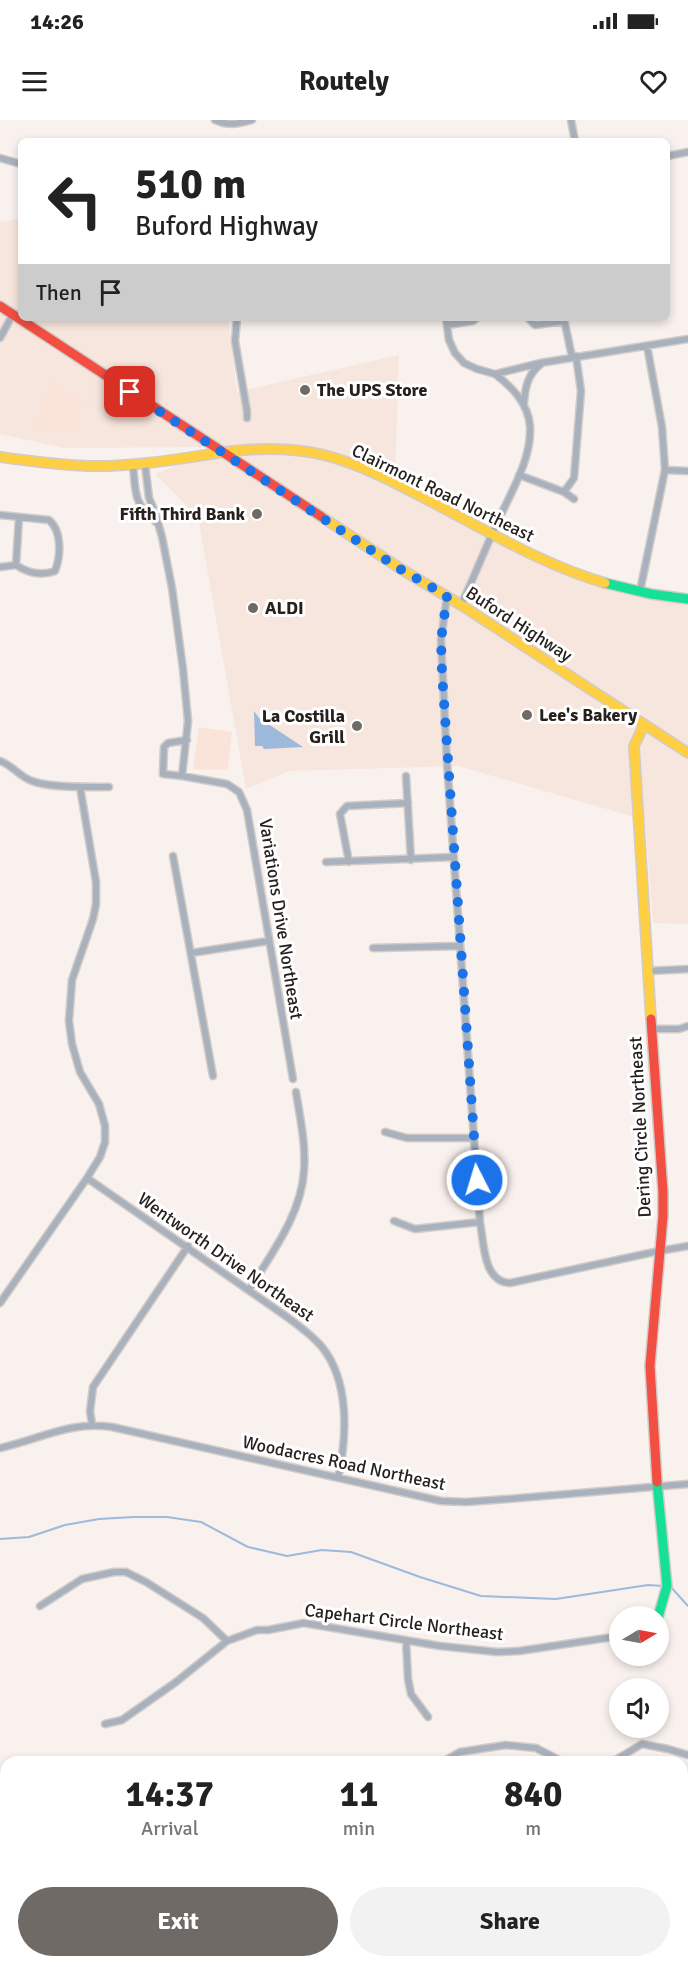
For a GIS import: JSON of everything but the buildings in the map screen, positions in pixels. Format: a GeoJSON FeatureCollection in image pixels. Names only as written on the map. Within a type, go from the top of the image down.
{"type":"FeatureCollection","features":[{"type":"Feature","properties":{"kind":"main road","name":"Buford Highway"},"geometry":{"type":"LineString","coordinates":[[0,306],[18,317]]}},
{"type":"Feature","properties":{"kind":"main road","name":"Buford Highway"},"geometry":{"type":"LineString","coordinates":[[23,321],[400,569],[447,596],[688,753]]}},
{"type":"Feature","properties":{"kind":"main road","name":"Clairmont Road Northeast"},"geometry":{"type":"LineString","coordinates":[[0,457],[81,466],[133,465],[224,452],[272,448],[335,458],[376,474],[547,562],[609,585],[658,596],[688,599]]}},
{"type":"Feature","properties":{"kind":"main road","name":"Dering Circle Northeast"},"geometry":{"type":"LineString","coordinates":[[644,724],[634,746],[663,1192],[659,1251]]}},
{"type":"Feature","properties":{"kind":"main road"},"geometry":{"type":"LineString","coordinates":[[659,1251],[650,1366],[667,1586],[661,1606]]}},
{"type":"Feature","properties":{"kind":"street"},"geometry":{"type":"LineString","coordinates":[[214,120],[220,123],[235,124],[252,120]]}},
{"type":"Feature","properties":{"kind":"street"},"geometry":{"type":"LineString","coordinates":[[571,120],[574,138]]}},
{"type":"Feature","properties":{"kind":"street"},"geometry":{"type":"LineString","coordinates":[[670,156],[688,153]]}},
{"type":"Feature","properties":{"kind":"street"},"geometry":{"type":"LineString","coordinates":[[0,158],[18,163]]}},
{"type":"Feature","properties":{"kind":"street"},"geometry":{"type":"LineString","coordinates":[[0,338],[13,314]]}},
{"type":"Feature","properties":{"kind":"street"},"geometry":{"type":"LineString","coordinates":[[237,321],[235,340],[247,418]]}},
{"type":"Feature","properties":{"kind":"street"},"geometry":{"type":"LineString","coordinates":[[461,605],[519,475],[528,446],[530,425],[521,399],[510,386],[495,374],[464,363],[455,353],[449,340],[446,321],[473,321]]}},
{"type":"Feature","properties":{"kind":"street"},"geometry":{"type":"LineString","coordinates":[[531,321],[535,325],[554,321]]}},
{"type":"Feature","properties":{"kind":"street"},"geometry":{"type":"LineString","coordinates":[[564,492],[574,478],[581,391],[565,321]]}},
{"type":"Feature","properties":{"kind":"street"},"geometry":{"type":"LineString","coordinates":[[495,374],[543,362],[688,339]]}},
{"type":"Feature","properties":{"kind":"street"},"geometry":{"type":"LineString","coordinates":[[640,591],[665,470],[662,427],[647,346]]}},
{"type":"Feature","properties":{"kind":"street"},"geometry":{"type":"LineString","coordinates":[[524,406],[527,382],[534,370],[543,362]]}},
{"type":"Feature","properties":{"kind":"street"},"geometry":{"type":"LineString","coordinates":[[145,464],[149,498],[164,546],[172,588],[188,721],[187,740],[182,776],[163,774],[164,747],[168,743],[187,740]]}},
{"type":"Feature","properties":{"kind":"street"},"geometry":{"type":"LineString","coordinates":[[133,465],[137,501],[142,510],[158,524]]}},
{"type":"Feature","properties":{"kind":"street"},"geometry":{"type":"LineString","coordinates":[[665,470],[688,471]]}},
{"type":"Feature","properties":{"kind":"street"},"geometry":{"type":"LineString","coordinates":[[519,475],[564,492],[574,499]]}},
{"type":"Feature","properties":{"kind":"street"},"geometry":{"type":"LineString","coordinates":[[0,515],[49,520],[55,525],[58,533],[59,562],[55,571],[48,574],[25,571],[16,565],[0,567]]}},
{"type":"Feature","properties":{"kind":"street"},"geometry":{"type":"LineString","coordinates":[[16,565],[19,517]]}},
{"type":"Feature","properties":{"kind":"street"},"geometry":{"type":"LineString","coordinates":[[447,596],[441,640],[454,857],[480,1222],[491,1274],[504,1283],[688,1246]]}},
{"type":"Feature","properties":{"kind":"street"},"geometry":{"type":"LineString","coordinates":[[0,761],[33,782],[80,787],[109,787]]}},
{"type":"Feature","properties":{"kind":"street","name":"Variations Drive Northeast"},"geometry":{"type":"LineString","coordinates":[[182,776],[226,784],[239,792],[247,810],[293,1079]]}},
{"type":"Feature","properties":{"kind":"street"},"geometry":{"type":"LineString","coordinates":[[406,776],[411,860]]}},
{"type":"Feature","properties":{"kind":"street"},"geometry":{"type":"LineString","coordinates":[[0,1303],[87,1178],[100,1157],[105,1142],[105,1126],[99,1104],[80,1072],[72,1044],[69,1021],[72,980],[96,904],[96,882],[80,787]]}},
{"type":"Feature","properties":{"kind":"street"},"geometry":{"type":"LineString","coordinates":[[349,862],[340,814],[347,807],[408,803]]}},
{"type":"Feature","properties":{"kind":"street"},"geometry":{"type":"LineString","coordinates":[[173,856],[213,1076]]}},
{"type":"Feature","properties":{"kind":"street"},"geometry":{"type":"LineString","coordinates":[[326,862],[454,857]]}},
{"type":"Feature","properties":{"kind":"street"},"geometry":{"type":"LineString","coordinates":[[191,953],[268,942]]}},
{"type":"Feature","properties":{"kind":"street"},"geometry":{"type":"LineString","coordinates":[[373,948],[460,946]]}},
{"type":"Feature","properties":{"kind":"street"},"geometry":{"type":"LineString","coordinates":[[648,971],[688,969]]}},
{"type":"Feature","properties":{"kind":"street"},"geometry":{"type":"LineString","coordinates":[[651,1029],[679,1029],[688,1026]]}},
{"type":"Feature","properties":{"kind":"street"},"geometry":{"type":"LineString","coordinates":[[249,1290],[284,1233],[298,1201],[304,1172],[304,1148],[296,1092]]}},
{"type":"Feature","properties":{"kind":"street"},"geometry":{"type":"LineString","coordinates":[[385,1131],[407,1138],[473,1138]]}},
{"type":"Feature","properties":{"kind":"street","name":"Wentworth Drive Northeast"},"geometry":{"type":"LineString","coordinates":[[87,1178],[249,1290],[310,1335],[323,1349],[338,1381],[341,1397],[345,1438],[338,1478]]}},
{"type":"Feature","properties":{"kind":"street"},"geometry":{"type":"LineString","coordinates":[[394,1221],[415,1228],[480,1222]]}},
{"type":"Feature","properties":{"kind":"street"},"geometry":{"type":"LineString","coordinates":[[92,1424],[90,1411],[93,1387],[188,1246]]}},
{"type":"Feature","properties":{"kind":"street","name":"Woodacres Road Northeast"},"geometry":{"type":"LineString","coordinates":[[0,1448],[53,1432],[92,1424],[147,1434],[441,1501],[466,1502],[688,1484]]}},
{"type":"Feature","properties":{"kind":"street"},"geometry":{"type":"LineString","coordinates":[[40,1606],[82,1579],[114,1572],[126,1572],[203,1618],[226,1641]]}},
{"type":"Feature","properties":{"kind":"street","name":"Capehart Circle Northeast"},"geometry":{"type":"LineString","coordinates":[[105,1724],[122,1720],[176,1682],[226,1641],[257,1630],[304,1623],[497,1652],[519,1651],[609,1638]]}},
{"type":"Feature","properties":{"kind":"street"},"geometry":{"type":"LineString","coordinates":[[406,1640],[411,1694],[428,1717]]}},
{"type":"Feature","properties":{"kind":"street"},"geometry":{"type":"LineString","coordinates":[[622,1756],[642,1744],[688,1755]]}},
{"type":"Feature","properties":{"kind":"street"},"geometry":{"type":"LineString","coordinates":[[453,1756],[460,1752],[506,1745],[536,1748],[551,1756]]}},
{"type":"Feature","properties":{"kind":"shaded area"},"geometry":{"type":"Polygon","coordinates":[[[18,219],[18,321],[228,321],[237,392],[399,355],[395,481],[572,575],[688,596],[688,924],[653,923],[645,820],[458,766],[289,771],[246,789],[198,517],[155,474],[220,447],[64,448],[0,434],[0,222],[18,219]]]}},
{"type":"Feature","properties":{"kind":"shaded area"},"geometry":{"type":"Polygon","coordinates":[[[46,381],[51,381],[82,401],[79,432],[37,428],[32,425],[32,422],[38,420],[48,388],[47,385],[42,385],[46,381]]]}},
{"type":"Feature","properties":{"kind":"shaded area"},"geometry":{"type":"Polygon","coordinates":[[[199,727],[232,732],[228,770],[193,769],[199,727]]]}},
{"type":"Feature","properties":{"kind":"water"},"geometry":{"type":"Polygon","coordinates":[[[254,711],[259,718],[303,747],[264,749],[262,746],[255,746],[254,711]]]}},
{"type":"Feature","properties":{"kind":"waterway"},"geometry":{"type":"LineString","coordinates":[[0,1539],[29,1537],[65,1525],[99,1519],[167,1517],[201,1522],[248,1547],[287,1556],[322,1550],[351,1552],[481,1596],[556,1599],[648,1585],[664,1586]]}},
{"type":"Feature","properties":{"kind":"waterway"},"geometry":{"type":"LineString","coordinates":[[670,1586],[688,1606]]}},
{"type":"Feature","properties":{"kind":"traffic: fast"},"geometry":{"type":"LineString","coordinates":[[605,583],[651,594],[688,599]]}},
{"type":"Feature","properties":{"kind":"traffic: fast"},"geometry":{"type":"LineString","coordinates":[[657,1482],[667,1586],[661,1606]]}},
{"type":"Feature","properties":{"kind":"traffic: slow"},"geometry":{"type":"LineString","coordinates":[[224,452],[287,449],[312,452],[350,463],[400,485],[535,556],[605,583]]}},
{"type":"Feature","properties":{"kind":"traffic: slow"},"geometry":{"type":"LineString","coordinates":[[0,457],[65,465],[104,466],[156,462],[224,452]]}},
{"type":"Feature","properties":{"kind":"traffic: slow"},"geometry":{"type":"LineString","coordinates":[[322,517],[688,753]]}},
{"type":"Feature","properties":{"kind":"traffic: slow"},"geometry":{"type":"LineString","coordinates":[[644,725],[634,746],[651,1019]]}},
{"type":"Feature","properties":{"kind":"traffic: jam"},"geometry":{"type":"LineString","coordinates":[[0,306],[18,318]]}},
{"type":"Feature","properties":{"kind":"traffic: jam"},"geometry":{"type":"LineString","coordinates":[[23,321],[322,517]]}},
{"type":"Feature","properties":{"kind":"traffic: jam"},"geometry":{"type":"LineString","coordinates":[[651,1019],[663,1192],[650,1366],[657,1482]]}},
{"type":"Feature","properties":{"kind":"place","name":"The UPS Store"},"geometry":{"type":"Point","coordinates":[305,390]}},
{"type":"Feature","properties":{"kind":"place","name":"Fifth Third Bank"},"geometry":{"type":"Point","coordinates":[257,514]}},
{"type":"Feature","properties":{"kind":"place","name":"ALDI"},"geometry":{"type":"Point","coordinates":[253,608]}},
{"type":"Feature","properties":{"kind":"place","name":"Lee's Bakery"},"geometry":{"type":"Point","coordinates":[527,715]}},
{"type":"Feature","properties":{"kind":"place","name":"La Costilla Grill"},"geometry":{"type":"Point","coordinates":[357,726]}},
{"type":"Feature","properties":{"kind":"route"},"geometry":{"type":"LineString","coordinates":[[130,392],[400,569],[447,596],[442,620],[442,673],[477,1180]]}}]}
